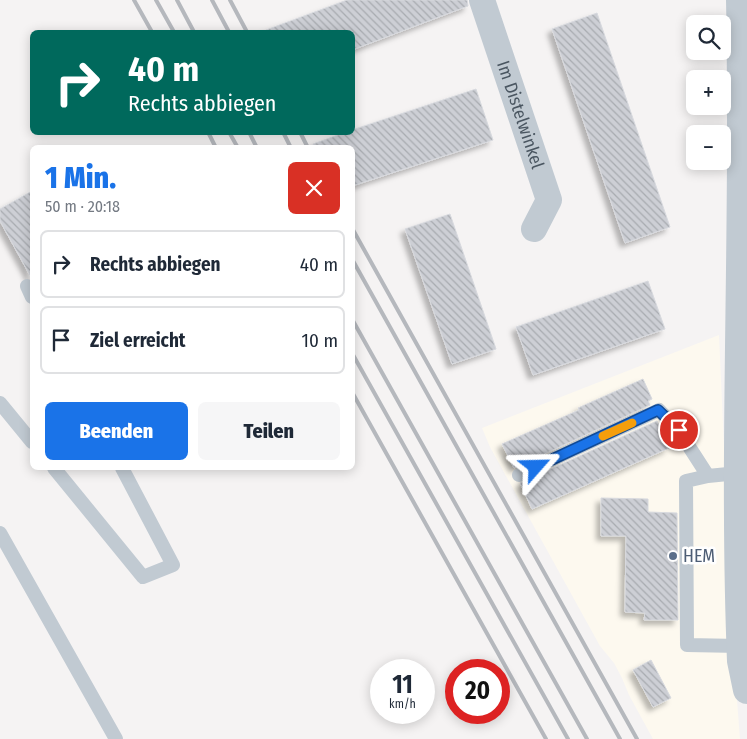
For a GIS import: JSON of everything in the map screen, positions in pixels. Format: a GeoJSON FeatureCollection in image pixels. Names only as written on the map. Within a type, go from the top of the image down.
{"type":"FeatureCollection","features":[{"type":"Feature","properties":{"kind":"street","name":"Im Distelwinkel"},"geometry":{"type":"LineString","coordinates":[[482,0],[548,200],[534,228]]}},
{"type":"Feature","properties":{"kind":"street"},"geometry":{"type":"LineString","coordinates":[[740,0],[741,139],[738,473],[740,646],[747,690]]}},
{"type":"Feature","properties":{"kind":"lane"},"geometry":{"type":"LineString","coordinates":[[0,403],[30,440]]}},
{"type":"Feature","properties":{"kind":"lane"},"geometry":{"type":"LineString","coordinates":[[519,475],[658,410],[679,430],[708,476]]}},
{"type":"Feature","properties":{"kind":"lane"},"geometry":{"type":"LineString","coordinates":[[56,470],[143,576],[173,565],[123,470]]}},
{"type":"Feature","properties":{"kind":"lane"},"geometry":{"type":"LineString","coordinates":[[738,473],[708,476],[686,481],[686,645],[740,646]]}},
{"type":"Feature","properties":{"kind":"lane"},"geometry":{"type":"LineString","coordinates":[[0,533],[116,739]]}},
{"type":"Feature","properties":{"kind":"shaded area"},"geometry":{"type":"Polygon","coordinates":[[[719,335],[733,649],[740,739],[653,739],[614,663],[600,646],[490,447],[482,428],[719,335]]]}},
{"type":"Feature","properties":{"kind":"building"},"geometry":{"type":"Polygon","coordinates":[[[347,0],[467,0],[468,6],[355,49],[355,30],[266,30],[347,0]]]}},
{"type":"Feature","properties":{"kind":"building"},"geometry":{"type":"Polygon","coordinates":[[[597,13],[670,227],[625,243],[552,29],[597,13]]]}},
{"type":"Feature","properties":{"kind":"building"},"geometry":{"type":"Polygon","coordinates":[[[476,89],[493,140],[355,185],[355,145],[313,144],[338,135],[355,135],[355,129],[476,89]]]}},
{"type":"Feature","properties":{"kind":"building"},"geometry":{"type":"Polygon","coordinates":[[[30,192],[30,275],[0,221],[0,209],[30,192]]]}},
{"type":"Feature","properties":{"kind":"building"},"geometry":{"type":"Polygon","coordinates":[[[450,214],[496,349],[452,364],[405,229],[450,214]]]}},
{"type":"Feature","properties":{"kind":"building"},"geometry":{"type":"Polygon","coordinates":[[[648,281],[665,329],[533,375],[516,327],[648,281]]]}},
{"type":"Feature","properties":{"kind":"building"},"geometry":{"type":"Polygon","coordinates":[[[643,379],[652,399],[648,401],[650,405],[514,468],[502,444],[643,379]]]}},
{"type":"Feature","properties":{"kind":"building"},"geometry":{"type":"Polygon","coordinates":[[[657,421],[669,448],[532,509],[520,483],[657,421]]]}},
{"type":"Feature","properties":{"kind":"building"},"geometry":{"type":"Polygon","coordinates":[[[601,498],[648,499],[648,512],[677,513],[678,620],[644,620],[645,613],[625,612],[626,536],[601,536],[601,498]]]}},
{"type":"Feature","properties":{"kind":"building"},"geometry":{"type":"Polygon","coordinates":[[[651,660],[671,698],[653,707],[633,670],[651,660]]]}},
{"type":"Feature","properties":{"kind":"railway"},"geometry":{"type":"LineString","coordinates":[[134,0],[151,30]]}},
{"type":"Feature","properties":{"kind":"railway"},"geometry":{"type":"LineString","coordinates":[[156,0],[173,30]]}},
{"type":"Feature","properties":{"kind":"railway"},"geometry":{"type":"LineString","coordinates":[[177,0],[193,30]]}},
{"type":"Feature","properties":{"kind":"railway"},"geometry":{"type":"LineString","coordinates":[[212,0],[228,30]]}},
{"type":"Feature","properties":{"kind":"railway"},"geometry":{"type":"LineString","coordinates":[[230,0],[246,30]]}},
{"type":"Feature","properties":{"kind":"railway"},"geometry":{"type":"LineString","coordinates":[[210,135],[214,145]]}},
{"type":"Feature","properties":{"kind":"railway"},"geometry":{"type":"LineString","coordinates":[[231,135],[236,145]]}},
{"type":"Feature","properties":{"kind":"railway"},"geometry":{"type":"LineString","coordinates":[[250,135],[256,145]]}},
{"type":"Feature","properties":{"kind":"railway"},"geometry":{"type":"LineString","coordinates":[[284,135],[290,145]]}},
{"type":"Feature","properties":{"kind":"railway"},"geometry":{"type":"LineString","coordinates":[[302,135],[306,145]]}},
{"type":"Feature","properties":{"kind":"railway"},"geometry":{"type":"LineString","coordinates":[[355,233],[637,739]]}},
{"type":"Feature","properties":{"kind":"railway"},"geometry":{"type":"LineString","coordinates":[[355,264],[620,739]]}},
{"type":"Feature","properties":{"kind":"railway"},"geometry":{"type":"LineString","coordinates":[[355,324],[587,739]]}},
{"type":"Feature","properties":{"kind":"railway"},"geometry":{"type":"LineString","coordinates":[[355,358],[568,739]]}},
{"type":"Feature","properties":{"kind":"railway"},"geometry":{"type":"LineString","coordinates":[[355,397],[546,739]]}},
{"type":"Feature","properties":{"kind":"slow traffic"},"geometry":{"type":"LineString","coordinates":[[603,436],[632,423]]}},
{"type":"Feature","properties":{"kind":"place","name":"HEM"},"geometry":{"type":"Point","coordinates":[673,556]}},
{"type":"Feature","properties":{"kind":"route"},"geometry":{"type":"LineString","coordinates":[[536,467],[658,410],[679,430]]}}]}
